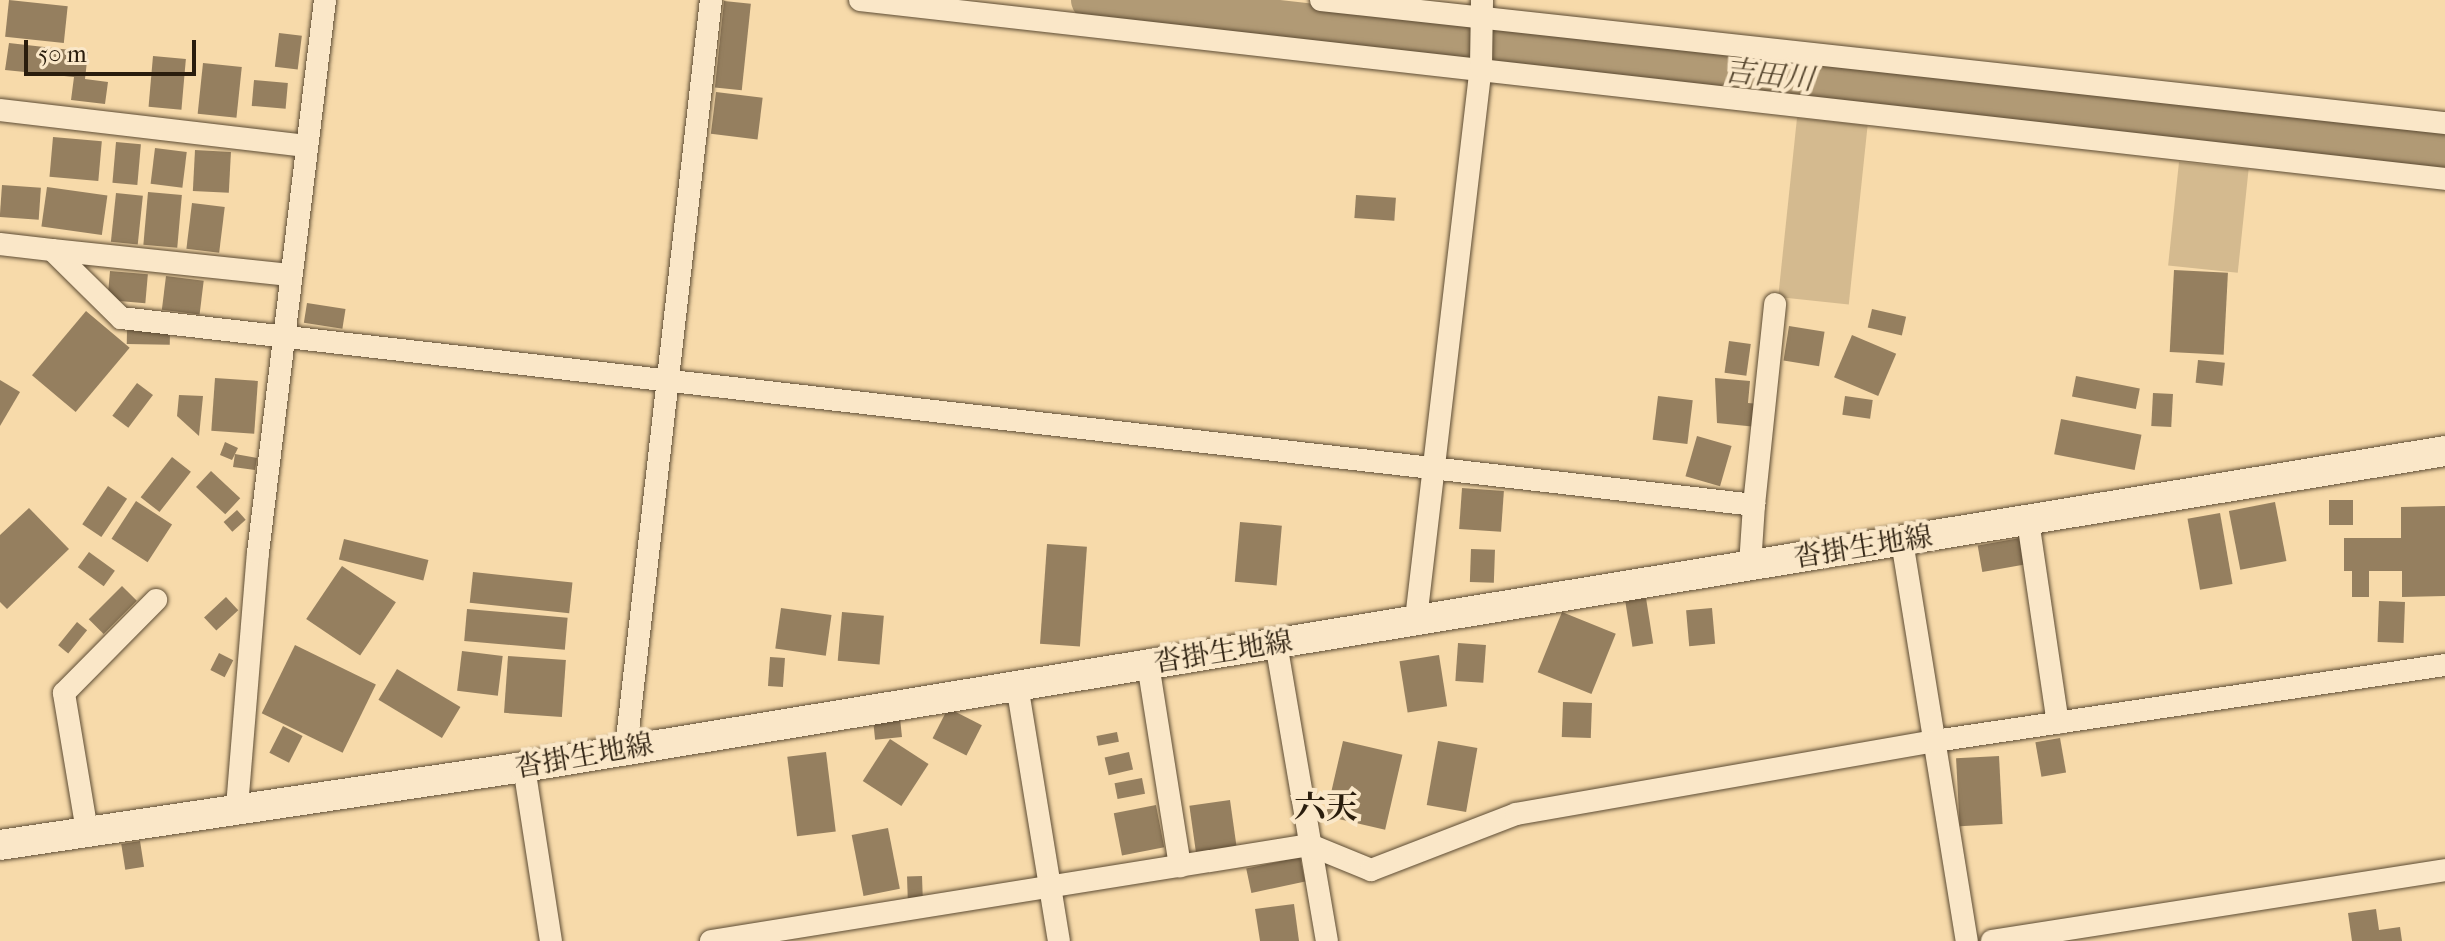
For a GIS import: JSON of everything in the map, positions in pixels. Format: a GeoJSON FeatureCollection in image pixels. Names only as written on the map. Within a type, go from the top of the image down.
{"type":"FeatureCollection","features":[{"type":"Feature","properties":{"kind":"main road","name":"沓掛生地線"},"geometry":{"type":"LineString","coordinates":[[0,845],[237,807],[524,767],[2445,451]]}},
{"type":"Feature","properties":{"kind":"street"},"geometry":{"type":"LineString","coordinates":[[237,807],[282,338],[325,0]]}},
{"type":"Feature","properties":{"kind":"street"},"geometry":{"type":"LineString","coordinates":[[626,748],[711,0]]}},
{"type":"Feature","properties":{"kind":"street"},"geometry":{"type":"LineString","coordinates":[[860,0],[1482,66],[2445,179]]}},
{"type":"Feature","properties":{"kind":"street"},"geometry":{"type":"LineString","coordinates":[[1321,0],[1481,12],[2445,123]]}},
{"type":"Feature","properties":{"kind":"street"},"geometry":{"type":"LineString","coordinates":[[1416,619],[1482,66],[1481,12]]}},
{"type":"Feature","properties":{"kind":"street"},"geometry":{"type":"LineString","coordinates":[[0,110],[306,146]]}},
{"type":"Feature","properties":{"kind":"street"},"geometry":{"type":"LineString","coordinates":[[0,244],[290,275]]}},
{"type":"Feature","properties":{"kind":"street"},"geometry":{"type":"LineString","coordinates":[[52,250],[121,318],[1754,505]]}},
{"type":"Feature","properties":{"kind":"street"},"geometry":{"type":"LineString","coordinates":[[1750,566],[1775,304]]}},
{"type":"Feature","properties":{"kind":"street"},"geometry":{"type":"LineString","coordinates":[[2028,521],[2058,723]]}},
{"type":"Feature","properties":{"kind":"street"},"geometry":{"type":"LineString","coordinates":[[1902,541],[1967,941]]}},
{"type":"Feature","properties":{"kind":"street"},"geometry":{"type":"LineString","coordinates":[[87,831],[64,693],[156,600]]}},
{"type":"Feature","properties":{"kind":"street"},"geometry":{"type":"LineString","coordinates":[[1276,643],[1327,941]]}},
{"type":"Feature","properties":{"kind":"street"},"geometry":{"type":"LineString","coordinates":[[1148,664],[1180,866]]}},
{"type":"Feature","properties":{"kind":"street"},"geometry":{"type":"LineString","coordinates":[[711,941],[1310,845],[1371,870],[1516,814],[1935,741],[2445,665]]}},
{"type":"Feature","properties":{"kind":"street"},"geometry":{"type":"LineString","coordinates":[[1017,685],[1059,941]]}},
{"type":"Feature","properties":{"kind":"street"},"geometry":{"type":"LineString","coordinates":[[524,767],[551,941]]}},
{"type":"Feature","properties":{"kind":"street"},"geometry":{"type":"LineString","coordinates":[[1992,941],[2445,870]]}},
{"type":"Feature","properties":{"kind":"shaded area"},"geometry":{"type":"Polygon","coordinates":[[[1797,118],[1868,125],[1849,304],[1778,297],[1797,118]]]}},
{"type":"Feature","properties":{"kind":"shaded area"},"geometry":{"type":"Polygon","coordinates":[[[2179,162],[2249,169],[2238,273],[2168,265],[2179,162]]]}},
{"type":"Feature","properties":{"kind":"building"},"geometry":{"type":"Polygon","coordinates":[[[9,0],[68,6],[64,43],[5,37],[9,0]]]}},
{"type":"Feature","properties":{"kind":"building"},"geometry":{"type":"Polygon","coordinates":[[[724,1],[751,4],[742,90],[715,88],[724,1]]]}},
{"type":"Feature","properties":{"kind":"building"},"geometry":{"type":"Polygon","coordinates":[[[279,33],[302,36],[298,70],[275,67],[279,33]]]}},
{"type":"Feature","properties":{"kind":"building"},"geometry":{"type":"Polygon","coordinates":[[[9,43],[88,52],[85,79],[108,82],[105,104],[71,100],[74,77],[5,70],[9,43]]]}},
{"type":"Feature","properties":{"kind":"building"},"geometry":{"type":"Polygon","coordinates":[[[153,56],[186,59],[181,110],[149,107],[153,56]]]}},
{"type":"Feature","properties":{"kind":"building"},"geometry":{"type":"Polygon","coordinates":[[[203,63],[242,67],[236,118],[198,114],[203,63]]]}},
{"type":"Feature","properties":{"kind":"building"},"geometry":{"type":"Polygon","coordinates":[[[254,80],[288,83],[286,109],[252,106],[254,80]]]}},
{"type":"Feature","properties":{"kind":"building"},"geometry":{"type":"Polygon","coordinates":[[[716,92],[763,98],[758,139],[711,134],[716,92]]]}},
{"type":"Feature","properties":{"kind":"building"},"geometry":{"type":"Polygon","coordinates":[[[53,137],[102,141],[98,181],[50,177],[53,137]]]}},
{"type":"Feature","properties":{"kind":"building"},"geometry":{"type":"Polygon","coordinates":[[[116,142],[141,144],[137,185],[112,183],[116,142]]]}},
{"type":"Feature","properties":{"kind":"building"},"geometry":{"type":"Polygon","coordinates":[[[155,148],[187,152],[182,188],[151,184],[155,148]]]}},
{"type":"Feature","properties":{"kind":"building"},"geometry":{"type":"Polygon","coordinates":[[[195,150],[231,152],[229,193],[193,191],[195,150]]]}},
{"type":"Feature","properties":{"kind":"building"},"geometry":{"type":"Polygon","coordinates":[[[2,185],[41,188],[39,220],[0,217],[2,185]]]}},
{"type":"Feature","properties":{"kind":"building"},"geometry":{"type":"Polygon","coordinates":[[[47,187],[107,195],[102,235],[41,227],[47,187]]]}},
{"type":"Feature","properties":{"kind":"building"},"geometry":{"type":"Polygon","coordinates":[[[148,192],[182,195],[177,248],[143,245],[148,192]]]}},
{"type":"Feature","properties":{"kind":"building"},"geometry":{"type":"Polygon","coordinates":[[[116,193],[143,196],[138,245],[111,242],[116,193]]]}},
{"type":"Feature","properties":{"kind":"building"},"geometry":{"type":"Polygon","coordinates":[[[1356,195],[1396,198],[1394,221],[1354,218],[1356,195]]]}},
{"type":"Feature","properties":{"kind":"building"},"geometry":{"type":"Polygon","coordinates":[[[192,203],[225,207],[219,253],[186,249],[192,203]]]}},
{"type":"Feature","properties":{"kind":"building"},"geometry":{"type":"Polygon","coordinates":[[[2174,270],[2228,273],[2224,355],[2170,352],[2174,270]]]}},
{"type":"Feature","properties":{"kind":"building"},"geometry":{"type":"Polygon","coordinates":[[[110,271],[148,274],[145,303],[107,300],[110,271]]]}},
{"type":"Feature","properties":{"kind":"building"},"geometry":{"type":"Polygon","coordinates":[[[166,276],[204,281],[200,314],[162,310],[166,276]]]}},
{"type":"Feature","properties":{"kind":"building"},"geometry":{"type":"Polygon","coordinates":[[[307,303],[346,309],[342,329],[304,323],[307,303]]]}},
{"type":"Feature","properties":{"kind":"building"},"geometry":{"type":"Polygon","coordinates":[[[1872,309],[1906,317],[1902,335],[1868,328],[1872,309]]]}},
{"type":"Feature","properties":{"kind":"building"},"geometry":{"type":"Polygon","coordinates":[[[86,311],[130,348],[76,412],[32,375],[86,311]]]}},
{"type":"Feature","properties":{"kind":"building"},"geometry":{"type":"Polygon","coordinates":[[[1789,326],[1825,332],[1819,366],[1784,361],[1789,326]]]}},
{"type":"Feature","properties":{"kind":"building"},"geometry":{"type":"Polygon","coordinates":[[[127,330],[170,331],[170,345],[127,344],[127,330]]]}},
{"type":"Feature","properties":{"kind":"building"},"geometry":{"type":"Polygon","coordinates":[[[1852,335],[1896,354],[1878,396],[1834,377],[1852,335]]]}},
{"type":"Feature","properties":{"kind":"building"},"geometry":{"type":"Polygon","coordinates":[[[1729,341],[1751,344],[1746,376],[1725,373],[1729,341]]]}},
{"type":"Feature","properties":{"kind":"building"},"geometry":{"type":"Polygon","coordinates":[[[2198,360],[2225,363],[2222,386],[2196,383],[2198,360]]]}},
{"type":"Feature","properties":{"kind":"building"},"geometry":{"type":"Polygon","coordinates":[[[2076,376],[2140,388],[2136,409],[2072,397],[2076,376]]]}},
{"type":"Feature","properties":{"kind":"building"},"geometry":{"type":"Polygon","coordinates":[[[215,378],[258,381],[254,434],[211,431],[215,378]]]}},
{"type":"Feature","properties":{"kind":"building"},"geometry":{"type":"Polygon","coordinates":[[[1715,378],[1750,381],[1748,403],[1759,404],[1757,427],[1717,423],[1715,378]]]}},
{"type":"Feature","properties":{"kind":"building"},"geometry":{"type":"Polygon","coordinates":[[[0,380],[20,392],[0,426],[0,380]]]}},
{"type":"Feature","properties":{"kind":"building"},"geometry":{"type":"Polygon","coordinates":[[[137,383],[153,395],[128,428],[112,416],[137,383]]]}},
{"type":"Feature","properties":{"kind":"building"},"geometry":{"type":"Polygon","coordinates":[[[2153,393],[2173,394],[2171,427],[2151,426],[2153,393]]]}},
{"type":"Feature","properties":{"kind":"building"},"geometry":{"type":"Polygon","coordinates":[[[179,395],[203,396],[199,436],[177,416],[179,395]]]}},
{"type":"Feature","properties":{"kind":"building"},"geometry":{"type":"Polygon","coordinates":[[[1658,396],[1693,400],[1687,444],[1653,440],[1658,396]]]}},
{"type":"Feature","properties":{"kind":"building"},"geometry":{"type":"Polygon","coordinates":[[[1845,396],[1873,400],[1870,419],[1842,415],[1845,396]]]}},
{"type":"Feature","properties":{"kind":"building"},"geometry":{"type":"Polygon","coordinates":[[[2061,419],[2141,435],[2135,470],[2054,454],[2061,419]]]}},
{"type":"Feature","properties":{"kind":"building"},"geometry":{"type":"Polygon","coordinates":[[[1697,436],[1732,446],[1720,486],[1685,476],[1697,436]]]}},
{"type":"Feature","properties":{"kind":"building"},"geometry":{"type":"Polygon","coordinates":[[[225,442],[238,448],[232,460],[220,455],[225,442]]]}},
{"type":"Feature","properties":{"kind":"building"},"geometry":{"type":"Polygon","coordinates":[[[235,454],[257,458],[255,470],[233,467],[235,454]]]}},
{"type":"Feature","properties":{"kind":"building"},"geometry":{"type":"Polygon","coordinates":[[[172,457],[191,472],[160,512],[141,497],[172,457]]]}},
{"type":"Feature","properties":{"kind":"building"},"geometry":{"type":"Polygon","coordinates":[[[211,471],[240,498],[225,514],[196,487],[211,471]]]}},
{"type":"Feature","properties":{"kind":"building"},"geometry":{"type":"Polygon","coordinates":[[[108,486],[127,499],[101,537],[82,524],[108,486]]]}},
{"type":"Feature","properties":{"kind":"building"},"geometry":{"type":"Polygon","coordinates":[[[1462,488],[1504,491],[1501,532],[1459,529],[1462,488]]]}},
{"type":"Feature","properties":{"kind":"building"},"geometry":{"type":"Polygon","coordinates":[[[2329,500],[2353,500],[2353,525],[2329,525],[2329,500]]]}},
{"type":"Feature","properties":{"kind":"building"},"geometry":{"type":"Polygon","coordinates":[[[136,501],[172,524],[148,562],[111,539],[136,501]]]}},
{"type":"Feature","properties":{"kind":"building"},"geometry":{"type":"Polygon","coordinates":[[[2275,502],[2286,561],[2240,570],[2229,511],[2275,502]]]}},
{"type":"Feature","properties":{"kind":"building"},"geometry":{"type":"Polygon","coordinates":[[[2445,506],[2445,596],[2402,597],[2402,571],[2369,571],[2369,597],[2352,597],[2352,571],[2344,571],[2344,538],[2401,538],[2401,507],[2445,506]]]}},
{"type":"Feature","properties":{"kind":"building"},"geometry":{"type":"Polygon","coordinates":[[[29,508],[69,549],[7,609],[0,602],[0,535],[29,508]]]}},
{"type":"Feature","properties":{"kind":"building"},"geometry":{"type":"Polygon","coordinates":[[[237,510],[246,520],[232,532],[224,522],[237,510]]]}},
{"type":"Feature","properties":{"kind":"building"},"geometry":{"type":"Polygon","coordinates":[[[2220,513],[2233,584],[2200,590],[2188,519],[2220,513]]]}},
{"type":"Feature","properties":{"kind":"building"},"geometry":{"type":"Polygon","coordinates":[[[1240,522],[1282,526],[1277,585],[1235,582],[1240,522]]]}},
{"type":"Feature","properties":{"kind":"building"},"geometry":{"type":"Polygon","coordinates":[[[2020,538],[2025,565],[1982,572],[1978,545],[2020,538]]]}},
{"type":"Feature","properties":{"kind":"building"},"geometry":{"type":"Polygon","coordinates":[[[344,539],[428,560],[423,580],[339,559],[344,539]]]}},
{"type":"Feature","properties":{"kind":"building"},"geometry":{"type":"Polygon","coordinates":[[[1047,544],[1087,547],[1080,647],[1040,644],[1047,544]]]}},
{"type":"Feature","properties":{"kind":"building"},"geometry":{"type":"Polygon","coordinates":[[[1471,549],[1495,550],[1494,583],[1470,582],[1471,549]]]}},
{"type":"Feature","properties":{"kind":"building"},"geometry":{"type":"Polygon","coordinates":[[[89,552],[115,571],[104,586],[78,567],[89,552]]]}},
{"type":"Feature","properties":{"kind":"building"},"geometry":{"type":"Polygon","coordinates":[[[342,566],[396,602],[360,655],[306,619],[342,566]]]}},
{"type":"Feature","properties":{"kind":"building"},"geometry":{"type":"Polygon","coordinates":[[[473,572],[572,582],[569,613],[470,603],[473,572]]]}},
{"type":"Feature","properties":{"kind":"building"},"geometry":{"type":"Polygon","coordinates":[[[122,586],[137,601],[104,634],[89,619],[122,586]]]}},
{"type":"Feature","properties":{"kind":"building"},"geometry":{"type":"Polygon","coordinates":[[[226,597],[238,610],[216,631],[204,617],[226,597]]]}},
{"type":"Feature","properties":{"kind":"building"},"geometry":{"type":"Polygon","coordinates":[[[1646,598],[1653,643],[1632,647],[1625,601],[1646,598]]]}},
{"type":"Feature","properties":{"kind":"building"},"geometry":{"type":"Polygon","coordinates":[[[2379,601],[2405,602],[2404,643],[2378,642],[2379,601]]]}},
{"type":"Feature","properties":{"kind":"building"},"geometry":{"type":"Polygon","coordinates":[[[781,608],[832,615],[826,656],[775,649],[781,608]]]}},
{"type":"Feature","properties":{"kind":"building"},"geometry":{"type":"Polygon","coordinates":[[[1712,608],[1715,644],[1689,646],[1686,610],[1712,608]]]}},
{"type":"Feature","properties":{"kind":"building"},"geometry":{"type":"Polygon","coordinates":[[[467,609],[568,618],[565,650],[464,641],[467,609]]]}},
{"type":"Feature","properties":{"kind":"building"},"geometry":{"type":"Polygon","coordinates":[[[842,612],[884,616],[880,664],[838,661],[842,612]]]}},
{"type":"Feature","properties":{"kind":"building"},"geometry":{"type":"Polygon","coordinates":[[[1562,612],[1616,634],[1591,694],[1538,672],[1562,612]]]}},
{"type":"Feature","properties":{"kind":"building"},"geometry":{"type":"Polygon","coordinates":[[[77,622],[87,630],[68,653],[58,645],[77,622]]]}},
{"type":"Feature","properties":{"kind":"building"},"geometry":{"type":"Polygon","coordinates":[[[1458,643],[1486,645],[1483,683],[1455,681],[1458,643]]]}},
{"type":"Feature","properties":{"kind":"building"},"geometry":{"type":"Polygon","coordinates":[[[295,645],[376,684],[343,753],[262,713],[295,645]]]}},
{"type":"Feature","properties":{"kind":"building"},"geometry":{"type":"Polygon","coordinates":[[[462,651],[503,656],[498,696],[457,691],[462,651]]]}},
{"type":"Feature","properties":{"kind":"building"},"geometry":{"type":"Polygon","coordinates":[[[219,653],[233,660],[225,677],[210,670],[219,653]]]}},
{"type":"Feature","properties":{"kind":"building"},"geometry":{"type":"Polygon","coordinates":[[[1439,655],[1447,706],[1408,713],[1399,661],[1439,655]]]}},
{"type":"Feature","properties":{"kind":"building"},"geometry":{"type":"Polygon","coordinates":[[[508,656],[566,660],[562,717],[504,713],[508,656]]]}},
{"type":"Feature","properties":{"kind":"building"},"geometry":{"type":"Polygon","coordinates":[[[770,657],[785,658],[783,687],[768,686],[770,657]]]}},
{"type":"Feature","properties":{"kind":"building"},"geometry":{"type":"Polygon","coordinates":[[[397,669],[460,707],[442,738],[378,700],[397,669]]]}},
{"type":"Feature","properties":{"kind":"building"},"geometry":{"type":"Polygon","coordinates":[[[1563,702],[1592,703],[1591,738],[1562,737],[1563,702]]]}},
{"type":"Feature","properties":{"kind":"building"},"geometry":{"type":"Polygon","coordinates":[[[948,708],[982,725],[966,756],[933,738],[948,708]]]}},
{"type":"Feature","properties":{"kind":"building"},"geometry":{"type":"Polygon","coordinates":[[[900,718],[902,737],[875,740],[873,721],[900,718]]]}},
{"type":"Feature","properties":{"kind":"building"},"geometry":{"type":"Polygon","coordinates":[[[283,726],[303,736],[289,763],[269,753],[283,726]]]}},
{"type":"Feature","properties":{"kind":"building"},"geometry":{"type":"Polygon","coordinates":[[[1117,732],[1119,742],[1098,746],[1096,736],[1117,732]]]}},
{"type":"Feature","properties":{"kind":"building"},"geometry":{"type":"Polygon","coordinates":[[[2060,738],[2066,772],[2041,777],[2035,742],[2060,738]]]}},
{"type":"Feature","properties":{"kind":"building"},"geometry":{"type":"Polygon","coordinates":[[[890,739],[929,764],[901,806],[863,781],[890,739]]]}},
{"type":"Feature","properties":{"kind":"building"},"geometry":{"type":"Polygon","coordinates":[[[1343,741],[1402,755],[1385,830],[1326,816],[1343,741]]]}},
{"type":"Feature","properties":{"kind":"building"},"geometry":{"type":"Polygon","coordinates":[[[1438,741],[1477,748],[1466,812],[1427,805],[1438,741]]]}},
{"type":"Feature","properties":{"kind":"building"},"geometry":{"type":"Polygon","coordinates":[[[826,752],[836,831],[797,836],[787,757],[826,752]]]}},
{"type":"Feature","properties":{"kind":"building"},"geometry":{"type":"Polygon","coordinates":[[[1129,752],[1133,770],[1109,775],[1105,758],[1129,752]]]}},
{"type":"Feature","properties":{"kind":"building"},"geometry":{"type":"Polygon","coordinates":[[[1999,756],[2003,824],[1960,826],[1956,758],[1999,756]]]}},
{"type":"Feature","properties":{"kind":"building"},"geometry":{"type":"Polygon","coordinates":[[[1142,778],[1145,794],[1118,799],[1115,783],[1142,778]]]}},
{"type":"Feature","properties":{"kind":"building"},"geometry":{"type":"Polygon","coordinates":[[[1230,800],[1237,850],[1196,855],[1189,806],[1230,800]]]}},
{"type":"Feature","properties":{"kind":"building"},"geometry":{"type":"Polygon","coordinates":[[[1156,805],[1164,847],[1122,855],[1114,813],[1156,805]]]}},
{"type":"Feature","properties":{"kind":"building"},"geometry":{"type":"Polygon","coordinates":[[[888,828],[900,889],[864,896],[852,835],[888,828]]]}},
{"type":"Feature","properties":{"kind":"building"},"geometry":{"type":"Polygon","coordinates":[[[140,841],[144,867],[125,870],[121,844],[140,841]]]}},
{"type":"Feature","properties":{"kind":"building"},"geometry":{"type":"Polygon","coordinates":[[[1300,857],[1305,881],[1251,893],[1246,868],[1300,857]]]}},
{"type":"Feature","properties":{"kind":"building"},"geometry":{"type":"Polygon","coordinates":[[[922,876],[923,899],[908,900],[907,877],[922,876]]]}},
{"type":"Feature","properties":{"kind":"building"},"geometry":{"type":"Polygon","coordinates":[[[1294,904],[1299,941],[1260,941],[1255,909],[1294,904]]]}},
{"type":"Feature","properties":{"kind":"building"},"geometry":{"type":"Polygon","coordinates":[[[2376,909],[2379,930],[2400,927],[2402,941],[2352,941],[2348,913],[2376,909]]]}},
{"type":"Feature","properties":{"kind":"waterway","name":"吉田川"},"geometry":{"type":"LineString","coordinates":[[1092,0],[2445,152]]}},
{"type":"Feature","properties":{"kind":"district","name":"六天"},"geometry":{"type":"Point","coordinates":[1326,808]}}]}
